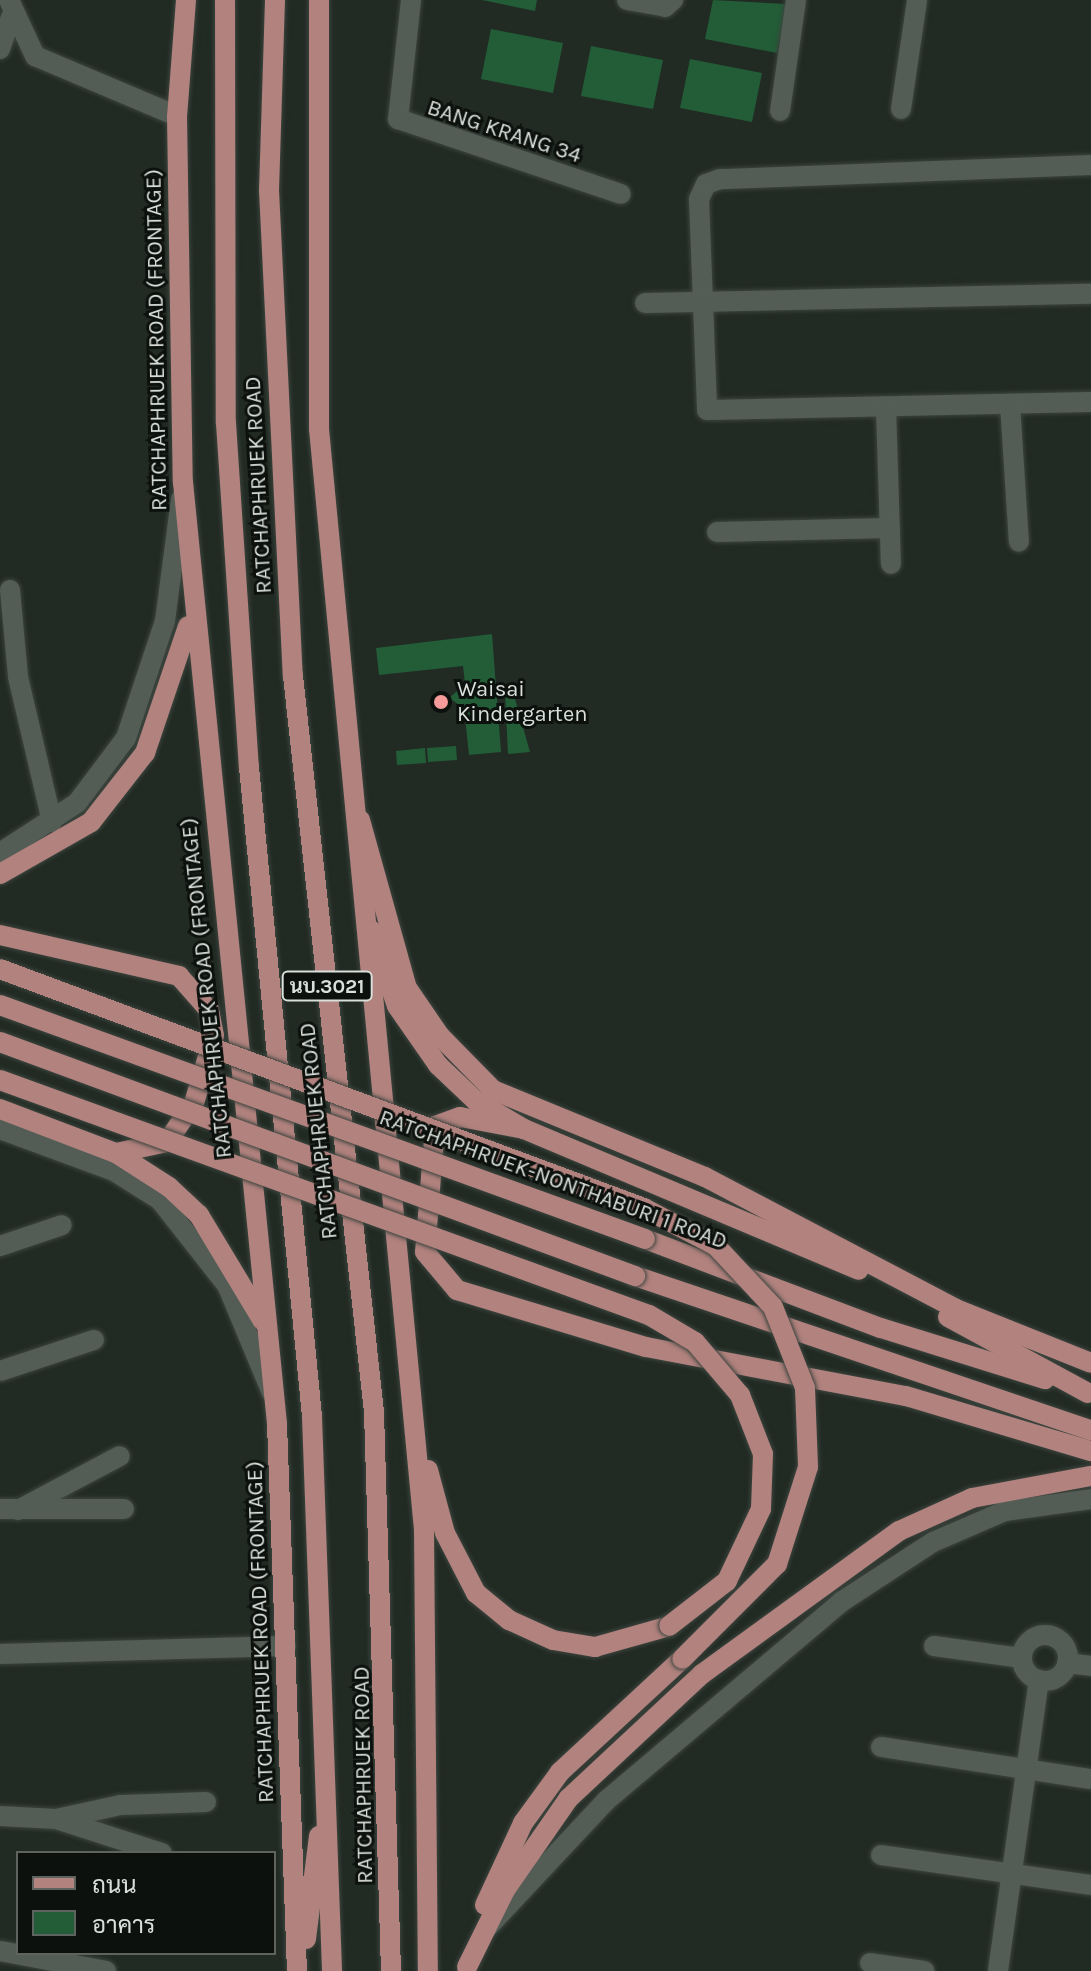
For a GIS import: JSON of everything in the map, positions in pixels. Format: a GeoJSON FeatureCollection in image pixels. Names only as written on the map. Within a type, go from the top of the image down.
{"type":"FeatureCollection","features":[{"type":"Feature","properties":{"kind":"main road","name":"RATCHAPHRUEK ROAD (FRONTAGE)"},"geometry":{"type":"LineString","coordinates":[[186,0],[177,116],[183,482],[191,619],[274,1396],[300,1971]]}},
{"type":"Feature","properties":{"kind":"main road","name":"RATCHAPHRUEK ROAD"},"geometry":{"type":"LineString","coordinates":[[225,0],[226,423],[249,767],[312,1417],[328,1766],[332,1971]]}},
{"type":"Feature","properties":{"kind":"main road","name":"RATCHAPHRUEK ROAD"},"geometry":{"type":"LineString","coordinates":[[275,0],[269,190],[293,676],[374,1412],[391,1971]]}},
{"type":"Feature","properties":{"kind":"main road","name":"นบ.3021"},"geometry":{"type":"LineString","coordinates":[[319,0],[319,429],[358,892],[415,1420],[426,1586],[428,1971]]}},
{"type":"Feature","properties":{"kind":"main road"},"geometry":{"type":"LineString","coordinates":[[0,874],[91,822],[145,753],[191,619]]}},
{"type":"Feature","properties":{"kind":"main road"},"geometry":{"type":"LineString","coordinates":[[349,786],[407,988],[440,1036],[493,1090],[705,1177],[956,1309],[1091,1363]]}},
{"type":"Feature","properties":{"kind":"main road"},"geometry":{"type":"LineString","coordinates":[[358,892],[397,1006],[417,1038],[476,1101],[524,1129],[868,1274],[1090,1393]]}},
{"type":"Feature","properties":{"kind":"main road"},"geometry":{"type":"LineString","coordinates":[[0,935],[179,976],[209,1010],[214,1036],[194,1103],[167,1142],[116,1153]]}},
{"type":"Feature","properties":{"kind":"main road"},"geometry":{"type":"LineString","coordinates":[[0,969],[644,1208],[716,1246],[773,1307],[805,1388],[808,1467],[777,1564],[682,1659],[560,1772],[523,1823],[490,1889],[466,1969]]}},
{"type":"Feature","properties":{"kind":"main road","name":"RATCHAPHRUEK-NONTHABURI 1 ROAD"},"geometry":{"type":"LineString","coordinates":[[0,1005],[881,1328],[1090,1393]]}},
{"type":"Feature","properties":{"kind":"main road"},"geometry":{"type":"LineString","coordinates":[[0,1042],[635,1276],[1091,1430]]}},
{"type":"Feature","properties":{"kind":"main road"},"geometry":{"type":"LineString","coordinates":[[0,1080],[649,1315],[695,1342],[740,1395],[763,1454],[761,1509],[727,1581],[669,1626],[595,1647],[553,1640],[509,1620],[476,1593],[445,1533],[415,1420]]}},
{"type":"Feature","properties":{"kind":"main road"},"geometry":{"type":"LineString","coordinates":[[0,1109],[116,1153],[199,1215],[267,1327]]}},
{"type":"Feature","properties":{"kind":"main road"},"geometry":{"type":"LineString","coordinates":[[524,1129],[460,1117],[435,1126],[423,1239],[431,1265],[457,1290],[646,1347],[906,1396],[1091,1451]]}},
{"type":"Feature","properties":{"kind":"main road"},"geometry":{"type":"LineString","coordinates":[[466,1969],[485,1930],[569,1798],[702,1674],[825,1579],[899,1531],[972,1498],[1091,1476]]}},
{"type":"Feature","properties":{"kind":"main road"},"geometry":{"type":"LineString","coordinates":[[300,1971],[328,1766]]}},
{"type":"Feature","properties":{"kind":"street","name":"BANG KRANG 34"},"geometry":{"type":"LineString","coordinates":[[411,0],[398,119],[621,194]]}},
{"type":"Feature","properties":{"kind":"street"},"geometry":{"type":"LineString","coordinates":[[627,0],[665,7],[673,0]]}},
{"type":"Feature","properties":{"kind":"street"},"geometry":{"type":"LineString","coordinates":[[780,111],[796,0]]}},
{"type":"Feature","properties":{"kind":"street"},"geometry":{"type":"LineString","coordinates":[[901,109],[917,0]]}},
{"type":"Feature","properties":{"kind":"street"},"geometry":{"type":"LineString","coordinates":[[7,8],[35,56],[177,116]]}},
{"type":"Feature","properties":{"kind":"street"},"geometry":{"type":"LineString","coordinates":[[1,44],[7,8]]}},
{"type":"Feature","properties":{"kind":"street"},"geometry":{"type":"LineString","coordinates":[[1091,165],[720,179],[699,199],[707,410],[1091,402]]}},
{"type":"Feature","properties":{"kind":"street"},"geometry":{"type":"LineString","coordinates":[[645,303],[1091,294]]}},
{"type":"Feature","properties":{"kind":"street"},"geometry":{"type":"LineString","coordinates":[[1010,404],[1019,542]]}},
{"type":"Feature","properties":{"kind":"street"},"geometry":{"type":"LineString","coordinates":[[886,408],[891,564]]}},
{"type":"Feature","properties":{"kind":"street"},"geometry":{"type":"LineString","coordinates":[[0,853],[77,803],[126,738],[165,621],[183,482]]}},
{"type":"Feature","properties":{"kind":"street"},"geometry":{"type":"LineString","coordinates":[[717,532],[890,528]]}},
{"type":"Feature","properties":{"kind":"street"},"geometry":{"type":"LineString","coordinates":[[10,590],[18,677],[52,822]]}},
{"type":"Feature","properties":{"kind":"street"},"geometry":{"type":"LineString","coordinates":[[0,1129],[114,1171],[160,1200],[227,1285],[274,1396]]}},
{"type":"Feature","properties":{"kind":"street"},"geometry":{"type":"LineString","coordinates":[[0,1246],[62,1225]]}},
{"type":"Feature","properties":{"kind":"street"},"geometry":{"type":"LineString","coordinates":[[0,1371],[94,1340]]}},
{"type":"Feature","properties":{"kind":"street"},"geometry":{"type":"LineString","coordinates":[[9,1510],[120,1456]]}},
{"type":"Feature","properties":{"kind":"street"},"geometry":{"type":"LineString","coordinates":[[485,1930],[607,1800],[841,1602],[933,1542],[1005,1511],[1091,1499]]}},
{"type":"Feature","properties":{"kind":"street"},"geometry":{"type":"LineString","coordinates":[[9,1510],[124,1509]]}},
{"type":"Feature","properties":{"kind":"street"},"geometry":{"type":"LineString","coordinates":[[1022,1658],[1033,1639],[1048,1636],[1066,1648],[1067,1663],[1053,1679],[1039,1680]]}},
{"type":"Feature","properties":{"kind":"street"},"geometry":{"type":"LineString","coordinates":[[0,1654],[286,1646]]}},
{"type":"Feature","properties":{"kind":"street"},"geometry":{"type":"LineString","coordinates":[[934,1646],[1022,1658],[1039,1680],[998,1971]]}},
{"type":"Feature","properties":{"kind":"street"},"geometry":{"type":"LineString","coordinates":[[1067,1663],[1091,1666]]}},
{"type":"Feature","properties":{"kind":"street"},"geometry":{"type":"LineString","coordinates":[[881,1747],[1091,1779]]}},
{"type":"Feature","properties":{"kind":"street"},"geometry":{"type":"LineString","coordinates":[[56,1819],[121,1805],[206,1802]]}},
{"type":"Feature","properties":{"kind":"street"},"geometry":{"type":"LineString","coordinates":[[0,1816],[56,1819],[156,1851]]}},
{"type":"Feature","properties":{"kind":"street"},"geometry":{"type":"LineString","coordinates":[[881,1855],[1091,1885]]}},
{"type":"Feature","properties":{"kind":"street"},"geometry":{"type":"LineString","coordinates":[[21,1955],[106,1971]]}},
{"type":"Feature","properties":{"kind":"street"},"geometry":{"type":"LineString","coordinates":[[870,1963],[924,1971]]}},
{"type":"Feature","properties":{"kind":"building"},"geometry":{"type":"Polygon","coordinates":[[[482,0],[537,0],[535,11],[482,0]]]}},
{"type":"Feature","properties":{"kind":"building"},"geometry":{"type":"Polygon","coordinates":[[[713,0],[787,4],[777,53],[705,39],[713,0]]]}},
{"type":"Feature","properties":{"kind":"building"},"geometry":{"type":"Polygon","coordinates":[[[491,29],[563,43],[553,93],[481,79],[491,29]]]}},
{"type":"Feature","properties":{"kind":"building"},"geometry":{"type":"Polygon","coordinates":[[[591,46],[663,60],[653,109],[581,96],[591,46]]]}},
{"type":"Feature","properties":{"kind":"building"},"geometry":{"type":"Polygon","coordinates":[[[690,59],[762,73],[752,122],[680,108],[690,59]]]}},
{"type":"Feature","properties":{"kind":"building"},"geometry":{"type":"Polygon","coordinates":[[[492,634],[501,752],[469,755],[464,708],[449,698],[465,684],[463,666],[379,675],[376,648],[492,634]]]}},
{"type":"Feature","properties":{"kind":"building"},"geometry":{"type":"Polygon","coordinates":[[[505,692],[514,695],[530,752],[508,754],[505,692]]]}},
{"type":"Feature","properties":{"kind":"building"},"geometry":{"type":"Polygon","coordinates":[[[456,746],[457,760],[428,762],[427,748],[456,746]]]}},
{"type":"Feature","properties":{"kind":"building"},"geometry":{"type":"Polygon","coordinates":[[[425,748],[426,763],[397,765],[396,751],[425,748]]]}},
{"type":"Feature","properties":{"kind":"place","name":"Waisai Kindergarten"},"geometry":{"type":"Point","coordinates":[441,702]}}]}
